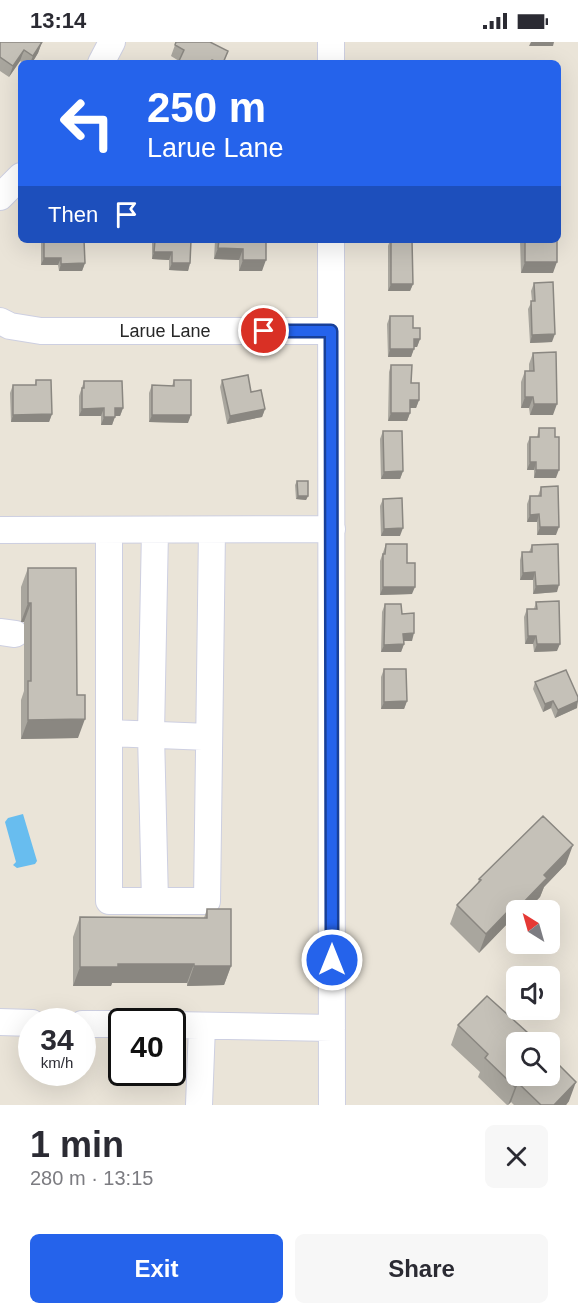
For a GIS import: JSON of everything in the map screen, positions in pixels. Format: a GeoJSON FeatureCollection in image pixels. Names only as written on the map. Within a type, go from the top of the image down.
{"type":"FeatureCollection","features":[{"type":"Feature","properties":{"kind":"street"},"geometry":{"type":"LineString","coordinates":[[103,60],[112,42]]}},
{"type":"Feature","properties":{"kind":"street"},"geometry":{"type":"LineString","coordinates":[[331,42],[331,60]]}},
{"type":"Feature","properties":{"kind":"street"},"geometry":{"type":"LineString","coordinates":[[0,197],[18,179]]}},
{"type":"Feature","properties":{"kind":"street"},"geometry":{"type":"LineString","coordinates":[[331,243],[332,1105]]}},
{"type":"Feature","properties":{"kind":"street","name":"Larue Lane"},"geometry":{"type":"LineString","coordinates":[[0,321],[41,331],[331,331]]}},
{"type":"Feature","properties":{"kind":"street"},"geometry":{"type":"LineString","coordinates":[[0,530],[332,529]]}},
{"type":"Feature","properties":{"kind":"street"},"geometry":{"type":"LineString","coordinates":[[109,530],[109,901],[207,901],[212,530]]}},
{"type":"Feature","properties":{"kind":"street"},"geometry":{"type":"LineString","coordinates":[[155,530],[152,734],[155,901]]}},
{"type":"Feature","properties":{"kind":"street"},"geometry":{"type":"LineString","coordinates":[[109,733],[209,737]]}},
{"type":"Feature","properties":{"kind":"street"},"geometry":{"type":"LineString","coordinates":[[0,1022],[18,1023]]}},
{"type":"Feature","properties":{"kind":"street"},"geometry":{"type":"LineString","coordinates":[[186,1025],[332,1028]]}},
{"type":"Feature","properties":{"kind":"street"},"geometry":{"type":"LineString","coordinates":[[199,1105],[202,1026]]}},
{"type":"Feature","properties":{"kind":"water"},"geometry":{"type":"Polygon","coordinates":[[[23,814],[37,861],[35,864],[17,868],[13,865],[16,862],[5,822],[8,818],[23,814]]]}},
{"type":"Feature","properties":{"kind":"building"},"geometry":{"type":"Polygon","coordinates":[[[0,42],[42,42],[33,56],[24,50],[13,66],[0,57],[0,42]]]}},
{"type":"Feature","properties":{"kind":"building"},"geometry":{"type":"Polygon","coordinates":[[[176,42],[210,42],[228,51],[224,60],[179,60],[184,50],[175,45],[176,42]]]}},
{"type":"Feature","properties":{"kind":"building"},"geometry":{"type":"Polygon","coordinates":[[[44,243],[84,243],[85,263],[61,264],[61,258],[44,258],[44,243]]]}},
{"type":"Feature","properties":{"kind":"building"},"geometry":{"type":"Polygon","coordinates":[[[155,243],[191,243],[190,263],[172,263],[172,252],[154,252],[155,243]]]}},
{"type":"Feature","properties":{"kind":"building"},"geometry":{"type":"Polygon","coordinates":[[[219,243],[266,243],[266,260],[243,260],[243,249],[218,248],[219,243]]]}},
{"type":"Feature","properties":{"kind":"building"},"geometry":{"type":"Polygon","coordinates":[[[391,243],[412,243],[413,284],[391,284],[391,243]]]}},
{"type":"Feature","properties":{"kind":"building"},"geometry":{"type":"Polygon","coordinates":[[[525,243],[557,243],[557,262],[525,262],[525,243]]]}},
{"type":"Feature","properties":{"kind":"building"},"geometry":{"type":"Polygon","coordinates":[[[553,282],[555,334],[532,335],[531,301],[535,301],[534,283],[553,282]]]}},
{"type":"Feature","properties":{"kind":"building"},"geometry":{"type":"Polygon","coordinates":[[[390,316],[413,316],[413,328],[420,328],[420,339],[414,339],[414,349],[390,349],[390,316]]]}},
{"type":"Feature","properties":{"kind":"building"},"geometry":{"type":"Polygon","coordinates":[[[556,352],[557,404],[534,404],[533,397],[525,397],[525,371],[534,371],[533,353],[556,352]]]}},
{"type":"Feature","properties":{"kind":"building"},"geometry":{"type":"Polygon","coordinates":[[[391,365],[412,365],[411,383],[419,383],[419,400],[410,400],[410,413],[391,413],[391,365]]]}},
{"type":"Feature","properties":{"kind":"building"},"geometry":{"type":"Polygon","coordinates":[[[248,375],[251,392],[261,390],[265,409],[230,416],[222,380],[248,375]]]}},
{"type":"Feature","properties":{"kind":"building"},"geometry":{"type":"Polygon","coordinates":[[[36,380],[51,380],[52,414],[13,415],[13,385],[36,385],[36,380]]]}},
{"type":"Feature","properties":{"kind":"building"},"geometry":{"type":"Polygon","coordinates":[[[174,380],[191,380],[191,415],[152,415],[152,385],[174,386],[174,380]]]}},
{"type":"Feature","properties":{"kind":"building"},"geometry":{"type":"Polygon","coordinates":[[[84,381],[122,381],[123,408],[115,408],[115,417],[104,417],[104,408],[82,409],[84,381]]]}},
{"type":"Feature","properties":{"kind":"building"},"geometry":{"type":"Polygon","coordinates":[[[539,428],[555,428],[555,437],[559,437],[559,470],[536,470],[536,462],[530,462],[530,437],[539,437],[539,428]]]}},
{"type":"Feature","properties":{"kind":"building"},"geometry":{"type":"Polygon","coordinates":[[[383,431],[402,431],[403,471],[384,472],[383,431]]]}},
{"type":"Feature","properties":{"kind":"building"},"geometry":{"type":"Polygon","coordinates":[[[297,481],[308,481],[308,496],[298,496],[297,481]]]}},
{"type":"Feature","properties":{"kind":"building"},"geometry":{"type":"Polygon","coordinates":[[[558,486],[559,527],[540,527],[539,514],[530,515],[530,496],[541,496],[541,487],[558,486]]]}},
{"type":"Feature","properties":{"kind":"building"},"geometry":{"type":"Polygon","coordinates":[[[402,498],[403,528],[384,529],[383,499],[402,498]]]}},
{"type":"Feature","properties":{"kind":"building"},"geometry":{"type":"Polygon","coordinates":[[[386,544],[407,544],[407,563],[415,563],[415,587],[383,587],[383,554],[385,554],[386,544]]]}},
{"type":"Feature","properties":{"kind":"building"},"geometry":{"type":"Polygon","coordinates":[[[558,544],[559,585],[536,586],[535,572],[523,573],[522,552],[532,552],[532,545],[558,544]]]}},
{"type":"Feature","properties":{"kind":"building"},"geometry":{"type":"Polygon","coordinates":[[[28,568],[76,568],[77,695],[85,695],[85,719],[28,720],[28,681],[31,681],[31,603],[28,603],[28,568]]]}},
{"type":"Feature","properties":{"kind":"building"},"geometry":{"type":"Polygon","coordinates":[[[559,601],[560,644],[537,644],[536,636],[528,636],[527,609],[537,609],[536,602],[559,601]]]}},
{"type":"Feature","properties":{"kind":"building"},"geometry":{"type":"Polygon","coordinates":[[[385,604],[401,604],[402,614],[414,613],[414,633],[403,634],[404,644],[384,645],[385,604]]]}},
{"type":"Feature","properties":{"kind":"building"},"geometry":{"type":"Polygon","coordinates":[[[384,669],[406,669],[407,701],[384,702],[384,669]]]}},
{"type":"Feature","properties":{"kind":"building"},"geometry":{"type":"Polygon","coordinates":[[[566,670],[578,701],[558,710],[553,701],[545,704],[535,682],[566,670]]]}},
{"type":"Feature","properties":{"kind":"building"},"geometry":{"type":"Polygon","coordinates":[[[543,816],[573,845],[544,875],[547,878],[526,900],[506,900],[506,913],[486,934],[457,905],[481,880],[479,879],[543,816]]]}},
{"type":"Feature","properties":{"kind":"building"},"geometry":{"type":"Polygon","coordinates":[[[207,909],[231,909],[231,966],[118,964],[118,967],[80,967],[80,917],[207,918],[207,909]]]}},
{"type":"Feature","properties":{"kind":"building"},"geometry":{"type":"Polygon","coordinates":[[[487,996],[506,1013],[506,1020],[514,1020],[527,1032],[506,1032],[506,1078],[485,1058],[488,1054],[458,1025],[487,996]]]}},
{"type":"Feature","properties":{"kind":"building"},"geometry":{"type":"Polygon","coordinates":[[[560,1066],[576,1082],[554,1105],[541,1105],[521,1086],[560,1086],[560,1066]]]}},
{"type":"Feature","properties":{"kind":"route"},"geometry":{"type":"LineString","coordinates":[[264,331],[331,331],[332,960]]}}]}
